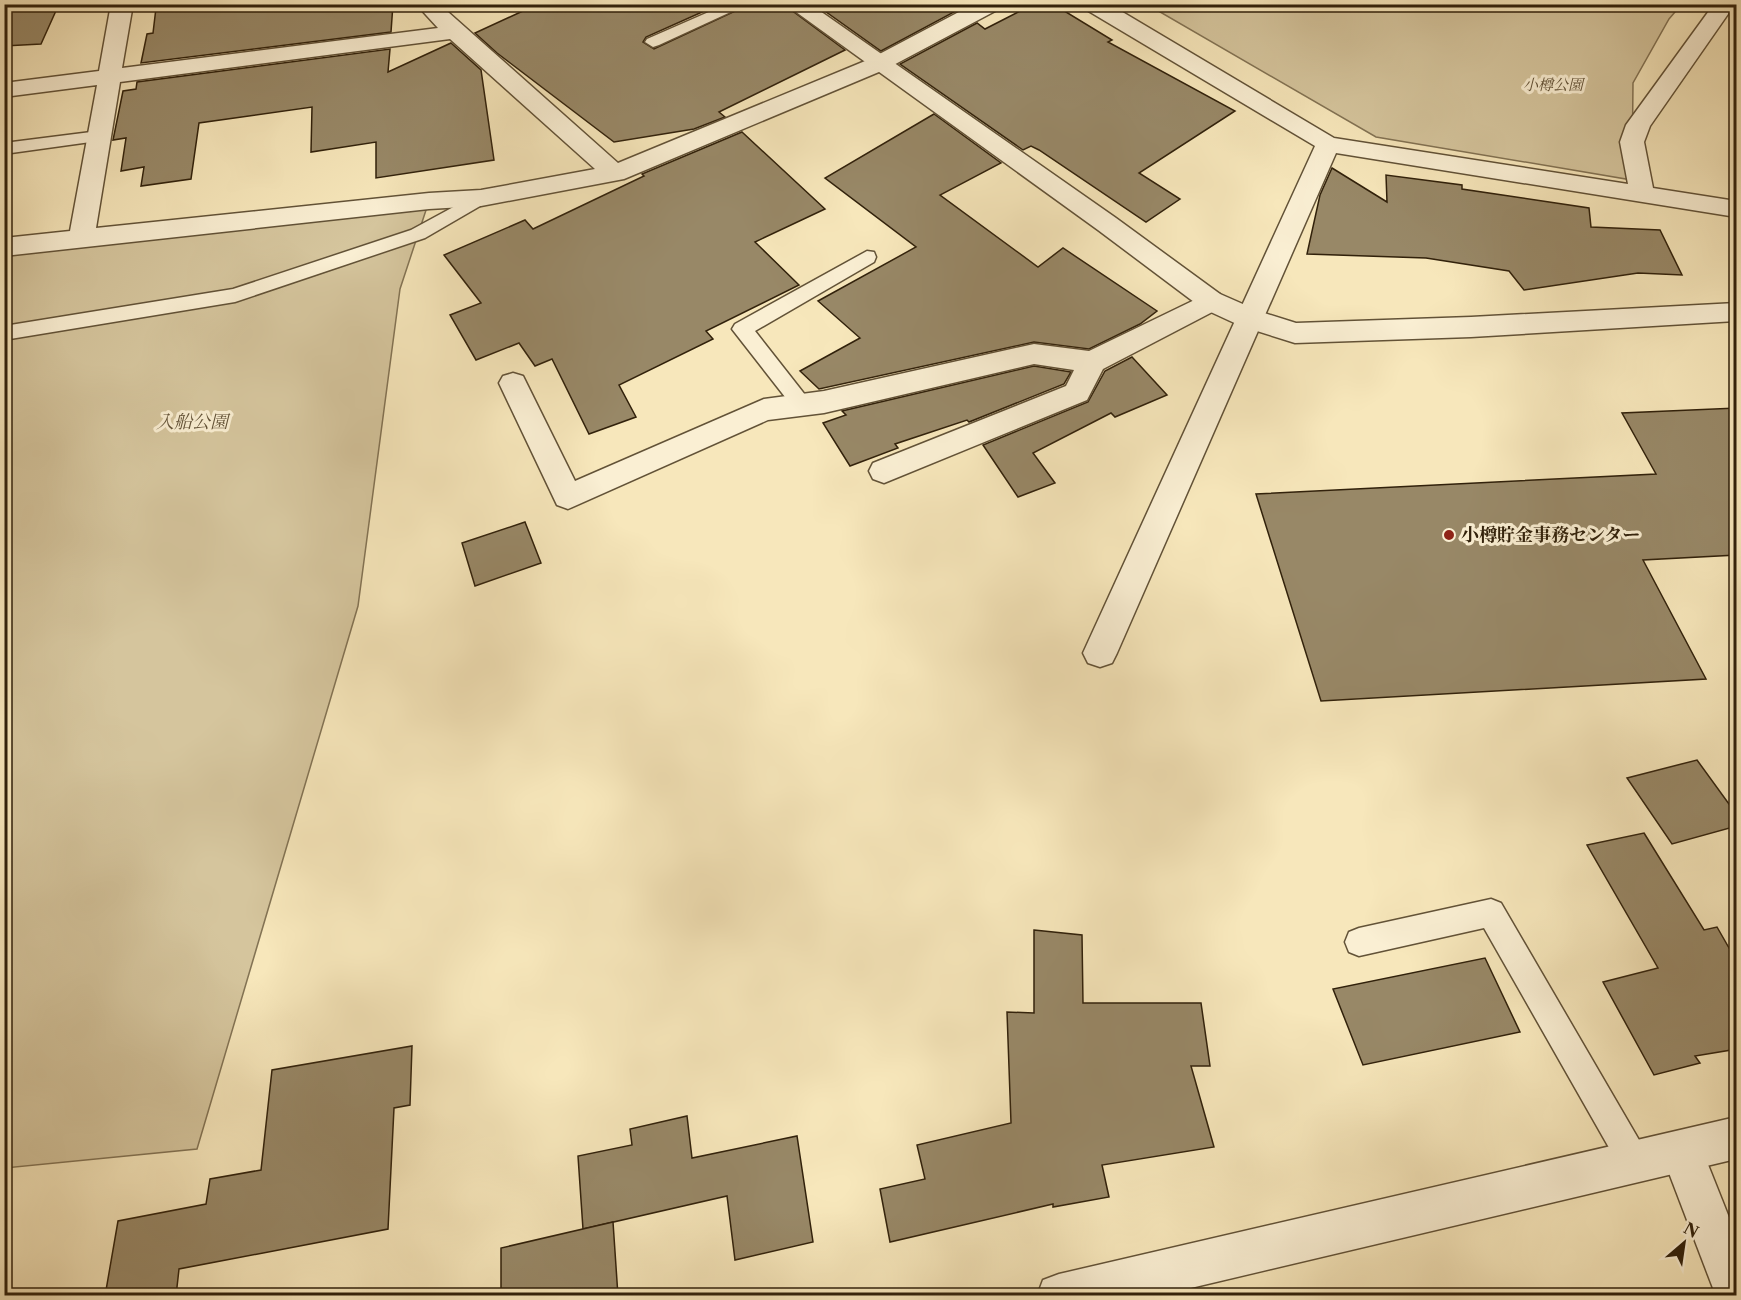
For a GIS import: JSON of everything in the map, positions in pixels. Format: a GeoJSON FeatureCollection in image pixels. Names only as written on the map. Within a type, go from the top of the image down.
{"type":"FeatureCollection","features":[{"type":"Feature","properties":{"kind":"street"},"geometry":{"type":"LineString","coordinates":[[82,237],[122,4]]}},
{"type":"Feature","properties":{"kind":"street"},"geometry":{"type":"LineString","coordinates":[[426,4],[615,173]]}},
{"type":"Feature","properties":{"kind":"street"},"geometry":{"type":"LineString","coordinates":[[795,4],[1107,224],[1211,301],[1251,320],[1295,333],[1472,327],[1737,312]]}},
{"type":"Feature","properties":{"kind":"street"},"geometry":{"type":"LineString","coordinates":[[4,247],[429,201],[481,198],[615,173],[878,64],[991,4]]}},
{"type":"Feature","properties":{"kind":"street"},"geometry":{"type":"LineString","coordinates":[[1094,4],[1328,144],[1737,209]]}},
{"type":"Feature","properties":{"kind":"street"},"geometry":{"type":"LineString","coordinates":[[1642,194],[1632,142],[1638,125],[1725,4]]}},
{"type":"Feature","properties":{"kind":"street"},"geometry":{"type":"LineString","coordinates":[[4,90],[455,32]]}},
{"type":"Feature","properties":{"kind":"street"},"geometry":{"type":"LineString","coordinates":[[1100,653],[1328,144]]}},
{"type":"Feature","properties":{"kind":"street"},"geometry":{"type":"LineString","coordinates":[[513,383],[568,497],[764,410],[803,405],[1034,354],[1092,362],[1211,301]]}},
{"type":"Feature","properties":{"kind":"street"},"geometry":{"type":"LineString","coordinates":[[884,471],[1077,393],[1092,362]]}},
{"type":"Feature","properties":{"kind":"street"},"geometry":{"type":"LineString","coordinates":[[1059,1296],[1117,1289],[1737,1138]]}},
{"type":"Feature","properties":{"kind":"street"},"geometry":{"type":"LineString","coordinates":[[1682,1152],[1737,1289]]}},
{"type":"Feature","properties":{"kind":"lane"},"geometry":{"type":"LineString","coordinates":[[652,42],[741,4]]}},
{"type":"Feature","properties":{"kind":"lane"},"geometry":{"type":"LineString","coordinates":[[4,149],[99,136]]}},
{"type":"Feature","properties":{"kind":"lane"},"geometry":{"type":"LineString","coordinates":[[4,333],[235,295],[418,234],[481,198]]}},
{"type":"Feature","properties":{"kind":"lane"},"geometry":{"type":"LineString","coordinates":[[803,405],[742,328],[867,257]]}},
{"type":"Feature","properties":{"kind":"lane"},"geometry":{"type":"LineString","coordinates":[[1359,942],[1491,913],[1635,1163]]}},
{"type":"Feature","properties":{"kind":"green space","name":"小樽公園"},"geometry":{"type":"Polygon","coordinates":[[[1148,5],[1681,5],[1669,19],[1633,83],[1632,180],[1376,137],[1148,5]]]}},
{"type":"Feature","properties":{"kind":"green space","name":"入船公園"},"geometry":{"type":"Polygon","coordinates":[[[429,201],[400,289],[358,606],[197,1149],[5,1168],[4,253],[429,201]]]}},
{"type":"Feature","properties":{"kind":"building"},"geometry":{"type":"Polygon","coordinates":[[[4,4],[59,4],[41,44],[4,46],[4,4]]]}},
{"type":"Feature","properties":{"kind":"building"},"geometry":{"type":"Polygon","coordinates":[[[177,4],[393,4],[391,32],[141,63],[147,34],[153,33],[156,8],[177,4]]]}},
{"type":"Feature","properties":{"kind":"building"},"geometry":{"type":"Polygon","coordinates":[[[538,4],[720,4],[646,37],[643,42],[654,49],[750,4],[783,4],[845,50],[719,112],[725,117],[694,129],[614,142],[497,53],[475,33],[538,4]]]}},
{"type":"Feature","properties":{"kind":"building"},"geometry":{"type":"Polygon","coordinates":[[[815,4],[947,4],[956,11],[881,51],[815,4]]]}},
{"type":"Feature","properties":{"kind":"building"},"geometry":{"type":"Polygon","coordinates":[[[1034,4],[1053,4],[1112,40],[1108,42],[1235,111],[1139,173],[1180,199],[1146,222],[1039,150],[1031,146],[1023,150],[900,64],[977,23],[985,29],[1034,4]]]}},
{"type":"Feature","properties":{"kind":"building"},"geometry":{"type":"Polygon","coordinates":[[[451,43],[481,70],[494,160],[376,178],[376,142],[311,152],[312,107],[199,123],[191,179],[141,186],[144,167],[121,171],[126,138],[113,140],[123,91],[136,89],[137,82],[390,49],[388,72],[451,43]]]}},
{"type":"Feature","properties":{"kind":"building"},"geometry":{"type":"Polygon","coordinates":[[[934,114],[1001,163],[940,195],[1038,267],[1063,248],[1157,311],[1140,324],[1089,349],[1034,342],[819,389],[800,371],[860,338],[818,301],[916,247],[825,178],[934,114]]]}},
{"type":"Feature","properties":{"kind":"building"},"geometry":{"type":"Polygon","coordinates":[[[742,132],[825,209],[755,242],[799,285],[706,331],[713,339],[619,385],[636,417],[589,434],[552,359],[535,366],[519,343],[476,360],[450,315],[481,303],[444,255],[525,220],[533,229],[644,176],[642,174],[742,132]]]}},
{"type":"Feature","properties":{"kind":"building"},"geometry":{"type":"Polygon","coordinates":[[[1332,168],[1387,202],[1386,175],[1462,185],[1462,189],[1589,208],[1591,227],[1660,230],[1682,275],[1638,273],[1524,290],[1509,271],[1426,258],[1307,254],[1320,195],[1332,168]]]}},
{"type":"Feature","properties":{"kind":"building"},"geometry":{"type":"Polygon","coordinates":[[[1132,357],[1167,395],[1115,417],[1111,413],[1033,453],[1055,483],[1018,497],[983,445],[1088,402],[1105,371],[1132,357]]]}},
{"type":"Feature","properties":{"kind":"building"},"geometry":{"type":"Polygon","coordinates":[[[1034,366],[1071,372],[1064,384],[969,422],[967,420],[895,444],[898,448],[850,466],[823,423],[846,415],[842,411],[1034,366]]]}},
{"type":"Feature","properties":{"kind":"building","name":"小樽貯金事務センター"},"geometry":{"type":"Polygon","coordinates":[[[1737,408],[1737,555],[1643,560],[1706,679],[1321,701],[1256,494],[1656,474],[1622,413],[1737,408]]]}},
{"type":"Feature","properties":{"kind":"building"},"geometry":{"type":"Polygon","coordinates":[[[525,522],[541,563],[475,586],[462,543],[525,522]]]}},
{"type":"Feature","properties":{"kind":"building"},"geometry":{"type":"Polygon","coordinates":[[[1697,760],[1737,815],[1737,826],[1672,844],[1627,778],[1697,760]]]}},
{"type":"Feature","properties":{"kind":"building"},"geometry":{"type":"Polygon","coordinates":[[[1644,833],[1704,930],[1717,927],[1737,962],[1737,1049],[1695,1056],[1700,1063],[1654,1075],[1603,982],[1658,968],[1587,845],[1644,833]]]}},
{"type":"Feature","properties":{"kind":"building"},"geometry":{"type":"Polygon","coordinates":[[[1034,930],[1082,935],[1083,1003],[1201,1003],[1210,1066],[1191,1066],[1214,1147],[1102,1165],[1109,1197],[1053,1207],[1053,1204],[890,1242],[880,1189],[925,1179],[917,1145],[1011,1123],[1007,1012],[1034,1013],[1034,930]]]}},
{"type":"Feature","properties":{"kind":"building"},"geometry":{"type":"Polygon","coordinates":[[[1485,958],[1520,1032],[1363,1065],[1333,989],[1485,958]]]}},
{"type":"Feature","properties":{"kind":"building"},"geometry":{"type":"Polygon","coordinates":[[[412,1046],[410,1105],[394,1108],[388,1229],[179,1269],[176,1296],[105,1296],[118,1221],[206,1204],[210,1179],[261,1170],[272,1070],[412,1046]]]}},
{"type":"Feature","properties":{"kind":"building"},"geometry":{"type":"Polygon","coordinates":[[[687,1116],[692,1158],[797,1136],[813,1242],[735,1260],[727,1196],[583,1229],[578,1156],[632,1145],[630,1129],[687,1116]]]}},
{"type":"Feature","properties":{"kind":"building"},"geometry":{"type":"Polygon","coordinates":[[[613,1222],[618,1296],[501,1296],[501,1248],[613,1222]]]}},
{"type":"Feature","properties":{"kind":"place","name":"小樽貯金事務センター"},"geometry":{"type":"Point","coordinates":[1449,535]}}]}
